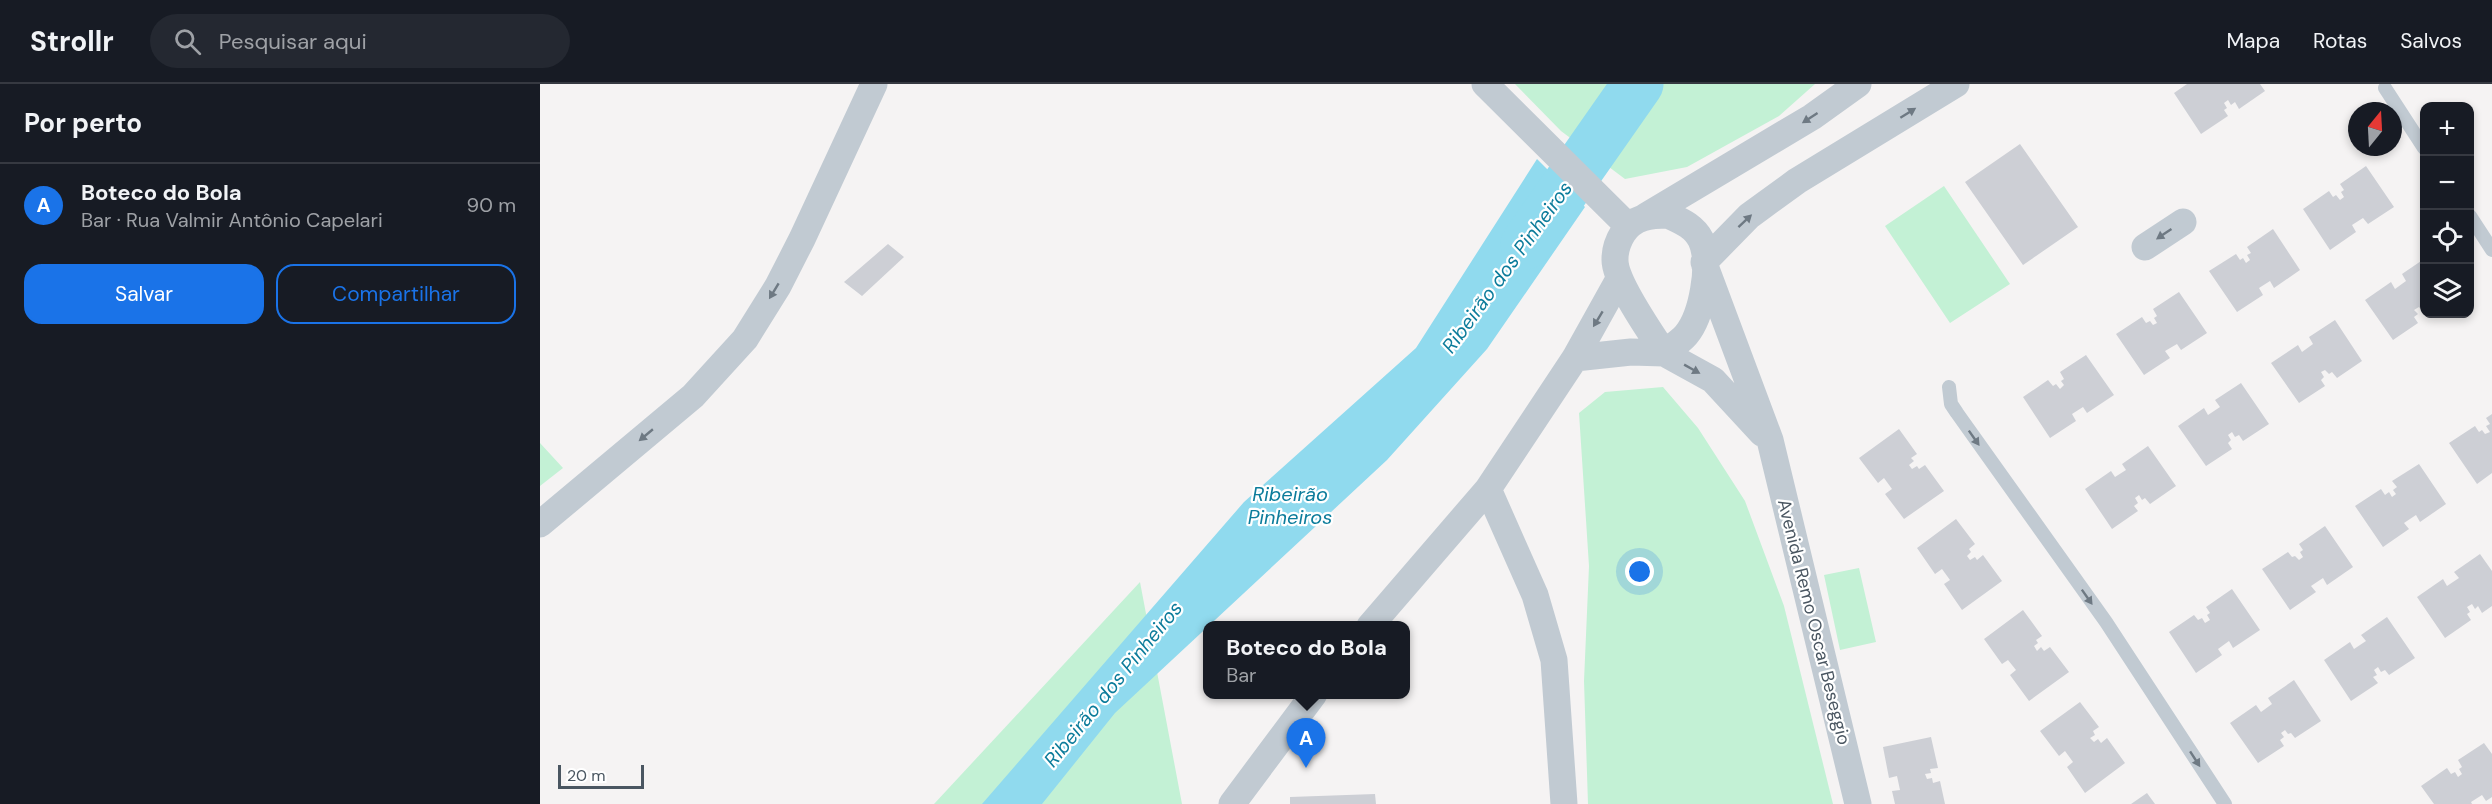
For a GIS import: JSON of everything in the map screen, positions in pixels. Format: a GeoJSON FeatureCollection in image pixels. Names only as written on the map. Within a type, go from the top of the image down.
{"type":"FeatureCollection","features":[{"type":"Feature","properties":{"kind":"street"},"geometry":{"type":"LineString","coordinates":[[540,524],[693,396],[745,339],[778,286],[802,239],[874,84]]}},
{"type":"Feature","properties":{"kind":"street"},"geometry":{"type":"LineString","coordinates":[[1485,84],[1598,197],[1637,221]]}},
{"type":"Feature","properties":{"kind":"street"},"geometry":{"type":"LineString","coordinates":[[1858,84],[1812,117],[1637,221],[1617,242],[1614,261],[1619,279],[1664,353],[1686,335],[1704,295],[1704,264],[1749,216],[1797,182],[1956,84]]}},
{"type":"Feature","properties":{"kind":"street","name":"Avenida Remo Oscar Beseggio"},"geometry":{"type":"LineString","coordinates":[[1637,221],[1668,215],[1688,224],[1701,241],[1704,264],[1770,440],[1858,804]]}},
{"type":"Feature","properties":{"kind":"street"},"geometry":{"type":"LineString","coordinates":[[2145,247],[2183,222]]}},
{"type":"Feature","properties":{"kind":"street"},"geometry":{"type":"LineString","coordinates":[[1374,621],[1488,489],[1575,358],[1619,279]]}},
{"type":"Feature","properties":{"kind":"street","name":"Avenida Remo Oscar Beseggio"},"geometry":{"type":"LineString","coordinates":[[1575,358],[1631,352],[1664,353],[1713,380],[1770,440]]}},
{"type":"Feature","properties":{"kind":"street"},"geometry":{"type":"LineString","coordinates":[[1488,489],[1535,594],[1554,660],[1564,804]]}},
{"type":"Feature","properties":{"kind":"street"},"geometry":{"type":"LineString","coordinates":[[1242,798],[1311,699]]}},
{"type":"Feature","properties":{"kind":"lane"},"geometry":{"type":"LineString","coordinates":[[2385,88],[2420,142]]}},
{"type":"Feature","properties":{"kind":"lane"},"geometry":{"type":"LineString","coordinates":[[2474,223],[2492,249]]}},
{"type":"Feature","properties":{"kind":"lane"},"geometry":{"type":"LineString","coordinates":[[1949,387],[1951,404],[2106,622],[2225,804]]}},
{"type":"Feature","properties":{"kind":"green space"},"geometry":{"type":"Polygon","coordinates":[[[1515,84],[1815,84],[1779,116],[1687,167],[1625,179],[1561,131],[1515,84]]]}},
{"type":"Feature","properties":{"kind":"green space"},"geometry":{"type":"Polygon","coordinates":[[[1944,186],[2010,284],[1950,323],[1885,226],[1944,186]]]}},
{"type":"Feature","properties":{"kind":"green space"},"geometry":{"type":"Polygon","coordinates":[[[1663,387],[1698,428],[1745,501],[1784,606],[1833,804],[1588,804],[1584,681],[1589,566],[1579,413],[1605,392],[1663,387]]]}},
{"type":"Feature","properties":{"kind":"green space"},"geometry":{"type":"Polygon","coordinates":[[[540,443],[563,468],[540,486],[540,443]]]}},
{"type":"Feature","properties":{"kind":"green space"},"geometry":{"type":"Polygon","coordinates":[[[1859,568],[1876,642],[1840,650],[1824,575],[1859,568]]]}},
{"type":"Feature","properties":{"kind":"green space"},"geometry":{"type":"Polygon","coordinates":[[[1140,582],[1182,804],[934,804],[1140,582]]]}},
{"type":"Feature","properties":{"kind":"water","name":"Ribeirão Pinheiros"},"geometry":{"type":"Polygon","coordinates":[[[1537,159],[1585,207],[1487,349],[1387,460],[1214,621],[1203,621],[1203,631],[1115,713],[1042,804],[982,804],[1244,502],[1416,348],[1537,159]]]}},
{"type":"Feature","properties":{"kind":"building"},"geometry":{"type":"Polygon","coordinates":[[[2187,84],[2260,84],[2265,91],[2239,109],[2235,102],[2231,105],[2228,100],[2224,103],[2227,108],[2224,110],[2228,116],[2201,134],[2174,93],[2187,84]]]}},
{"type":"Feature","properties":{"kind":"building"},"geometry":{"type":"Polygon","coordinates":[[[2020,144],[2078,227],[2023,265],[1965,182],[2020,144]]]}},
{"type":"Feature","properties":{"kind":"building"},"geometry":{"type":"Polygon","coordinates":[[[2366,166],[2394,207],[2368,224],[2363,218],[2352,225],[2356,232],[2330,250],[2303,209],[2329,191],[2333,197],[2336,195],[2340,200],[2344,197],[2341,192],[2344,190],[2340,184],[2366,166]]]}},
{"type":"Feature","properties":{"kind":"building"},"geometry":{"type":"Polygon","coordinates":[[[2273,229],[2300,270],[2274,288],[2270,281],[2259,288],[2263,295],[2237,312],[2209,271],[2236,254],[2246,263],[2250,260],[2247,255],[2251,253],[2247,247],[2273,229]]]}},
{"type":"Feature","properties":{"kind":"building"},"geometry":{"type":"Polygon","coordinates":[[[888,244],[904,257],[862,296],[844,282],[888,244]]]}},
{"type":"Feature","properties":{"kind":"building"},"geometry":{"type":"Polygon","coordinates":[[[2420,262],[2420,308],[2414,310],[2418,314],[2414,317],[2418,323],[2393,340],[2365,300],[2391,282],[2395,289],[2406,281],[2402,274],[2420,262]]]}},
{"type":"Feature","properties":{"kind":"building"},"geometry":{"type":"Polygon","coordinates":[[[2179,292],[2207,333],[2181,350],[2177,344],[2165,351],[2170,358],[2144,375],[2116,334],[2142,317],[2146,323],[2150,321],[2153,325],[2157,323],[2154,318],[2157,316],[2153,309],[2179,292]]]}},
{"type":"Feature","properties":{"kind":"building"},"geometry":{"type":"Polygon","coordinates":[[[2335,320],[2362,361],[2337,378],[2332,372],[2329,374],[2325,370],[2321,372],[2324,377],[2321,380],[2325,386],[2299,403],[2271,363],[2298,345],[2302,352],[2313,344],[2309,337],[2335,320]]]}},
{"type":"Feature","properties":{"kind":"building"},"geometry":{"type":"Polygon","coordinates":[[[2086,355],[2114,395],[2087,413],[2083,407],[2072,414],[2076,421],[2050,438],[2023,397],[2048,380],[2060,389],[2064,385],[2061,381],[2064,379],[2060,372],[2086,355]]]}},
{"type":"Feature","properties":{"kind":"building"},"geometry":{"type":"Polygon","coordinates":[[[2241,383],[2269,424],[2243,441],[2239,435],[2235,437],[2232,432],[2228,435],[2231,440],[2228,443],[2232,449],[2206,466],[2178,426],[2204,408],[2208,415],[2220,407],[2215,400],[2241,383]]]}},
{"type":"Feature","properties":{"kind":"building"},"geometry":{"type":"Polygon","coordinates":[[[2492,414],[2492,473],[2477,484],[2449,443],[2475,426],[2479,432],[2482,430],[2485,434],[2490,432],[2486,426],[2490,424],[2486,418],[2492,414]]]}},
{"type":"Feature","properties":{"kind":"building"},"geometry":{"type":"Polygon","coordinates":[[[1899,429],[1917,454],[1911,458],[1914,461],[1909,465],[1912,469],[1917,466],[1919,469],[1925,465],[1944,491],[1904,519],[1885,494],[1892,489],[1884,478],[1878,483],[1859,458],[1899,429]]]}},
{"type":"Feature","properties":{"kind":"building"},"geometry":{"type":"Polygon","coordinates":[[[2148,446],[2176,486],[2150,504],[2145,498],[2142,500],[2139,495],[2135,498],[2138,503],[2134,506],[2138,511],[2112,529],[2085,489],[2111,471],[2115,477],[2126,470],[2122,464],[2148,446]]]}},
{"type":"Feature","properties":{"kind":"building"},"geometry":{"type":"Polygon","coordinates":[[[2419,464],[2446,504],[2420,522],[2416,515],[2404,523],[2409,529],[2383,547],[2355,506],[2381,489],[2385,495],[2389,492],[2392,497],[2396,494],[2393,490],[2397,487],[2392,481],[2419,464]]]}},
{"type":"Feature","properties":{"kind":"building"},"geometry":{"type":"Polygon","coordinates":[[[1956,519],[1975,544],[1969,549],[1971,552],[1967,556],[1970,560],[1975,557],[1977,560],[1983,555],[2002,581],[1962,610],[1944,584],[1950,580],[1942,569],[1935,574],[1917,548],[1956,519]]]}},
{"type":"Feature","properties":{"kind":"building"},"geometry":{"type":"Polygon","coordinates":[[[2325,526],[2353,567],[2327,585],[2323,578],[2311,586],[2316,592],[2290,610],[2262,569],[2288,552],[2299,560],[2303,557],[2300,552],[2303,550],[2299,544],[2325,526]]]}},
{"type":"Feature","properties":{"kind":"building"},"geometry":{"type":"Polygon","coordinates":[[[2480,554],[2492,571],[2492,606],[2482,613],[2478,606],[2475,609],[2472,604],[2467,607],[2470,612],[2467,614],[2471,620],[2445,638],[2417,597],[2443,579],[2447,586],[2459,578],[2454,572],[2480,554]]]}},
{"type":"Feature","properties":{"kind":"building"},"geometry":{"type":"Polygon","coordinates":[[[2232,589],[2260,630],[2233,648],[2229,641],[2218,649],[2222,655],[2196,673],[2169,632],[2194,615],[2198,620],[2202,618],[2205,623],[2210,620],[2207,615],[2210,613],[2206,607],[2232,589]]]}},
{"type":"Feature","properties":{"kind":"building"},"geometry":{"type":"Polygon","coordinates":[[[2023,610],[2042,636],[2036,640],[2038,643],[2034,646],[2037,651],[2041,647],[2044,651],[2050,647],[2069,672],[2029,701],[2010,675],[2016,670],[2008,660],[2002,664],[1984,639],[2023,610]]]}},
{"type":"Feature","properties":{"kind":"building"},"geometry":{"type":"Polygon","coordinates":[[[2387,617],[2415,658],[2389,675],[2385,670],[2381,672],[2378,667],[2374,670],[2377,675],[2373,677],[2378,683],[2351,701],[2324,660],[2350,642],[2354,649],[2366,641],[2361,635],[2387,617]]]}},
{"type":"Feature","properties":{"kind":"building"},"geometry":{"type":"Polygon","coordinates":[[[2294,680],[2321,721],[2295,738],[2285,730],[2281,733],[2284,737],[2280,740],[2284,746],[2258,763],[2230,723],[2256,705],[2261,712],[2272,704],[2268,698],[2294,680]]]}},
{"type":"Feature","properties":{"kind":"building"},"geometry":{"type":"Polygon","coordinates":[[[2080,702],[2099,727],[2093,731],[2095,735],[2090,738],[2094,742],[2098,739],[2101,743],[2107,738],[2125,763],[2085,793],[2067,767],[2073,762],[2065,751],[2059,756],[2040,731],[2080,702]]]}},
{"type":"Feature","properties":{"kind":"building"},"geometry":{"type":"Polygon","coordinates":[[[1931,737],[1938,768],[1930,769],[1931,773],[1925,774],[1927,779],[1932,778],[1933,783],[1940,781],[1945,804],[1895,804],[1892,791],[1900,790],[1897,776],[1889,778],[1883,747],[1931,737]]]}},
{"type":"Feature","properties":{"kind":"building"},"geometry":{"type":"Polygon","coordinates":[[[2484,743],[2492,754],[2492,797],[2486,801],[2482,795],[2471,802],[2472,804],[2434,804],[2421,786],[2447,768],[2451,774],[2455,772],[2458,777],[2462,774],[2459,769],[2462,767],[2458,760],[2484,743]]]}},
{"type":"Feature","properties":{"kind":"building"},"geometry":{"type":"Polygon","coordinates":[[[2147,793],[2155,804],[2131,804],[2147,793]]]}},
{"type":"Feature","properties":{"kind":"building"},"geometry":{"type":"Polygon","coordinates":[[[1375,794],[1376,804],[1290,804],[1290,797],[1375,794]]]}},
{"type":"Feature","properties":{"kind":"waterway","name":"Ribeirão dos Pinheiros"},"geometry":{"type":"LineString","coordinates":[[1526,244],[1638,84]]}},
{"type":"Feature","properties":{"kind":"place","name":"Boteco do Bola"},"geometry":{"type":"Point","coordinates":[1306,768]}}]}
